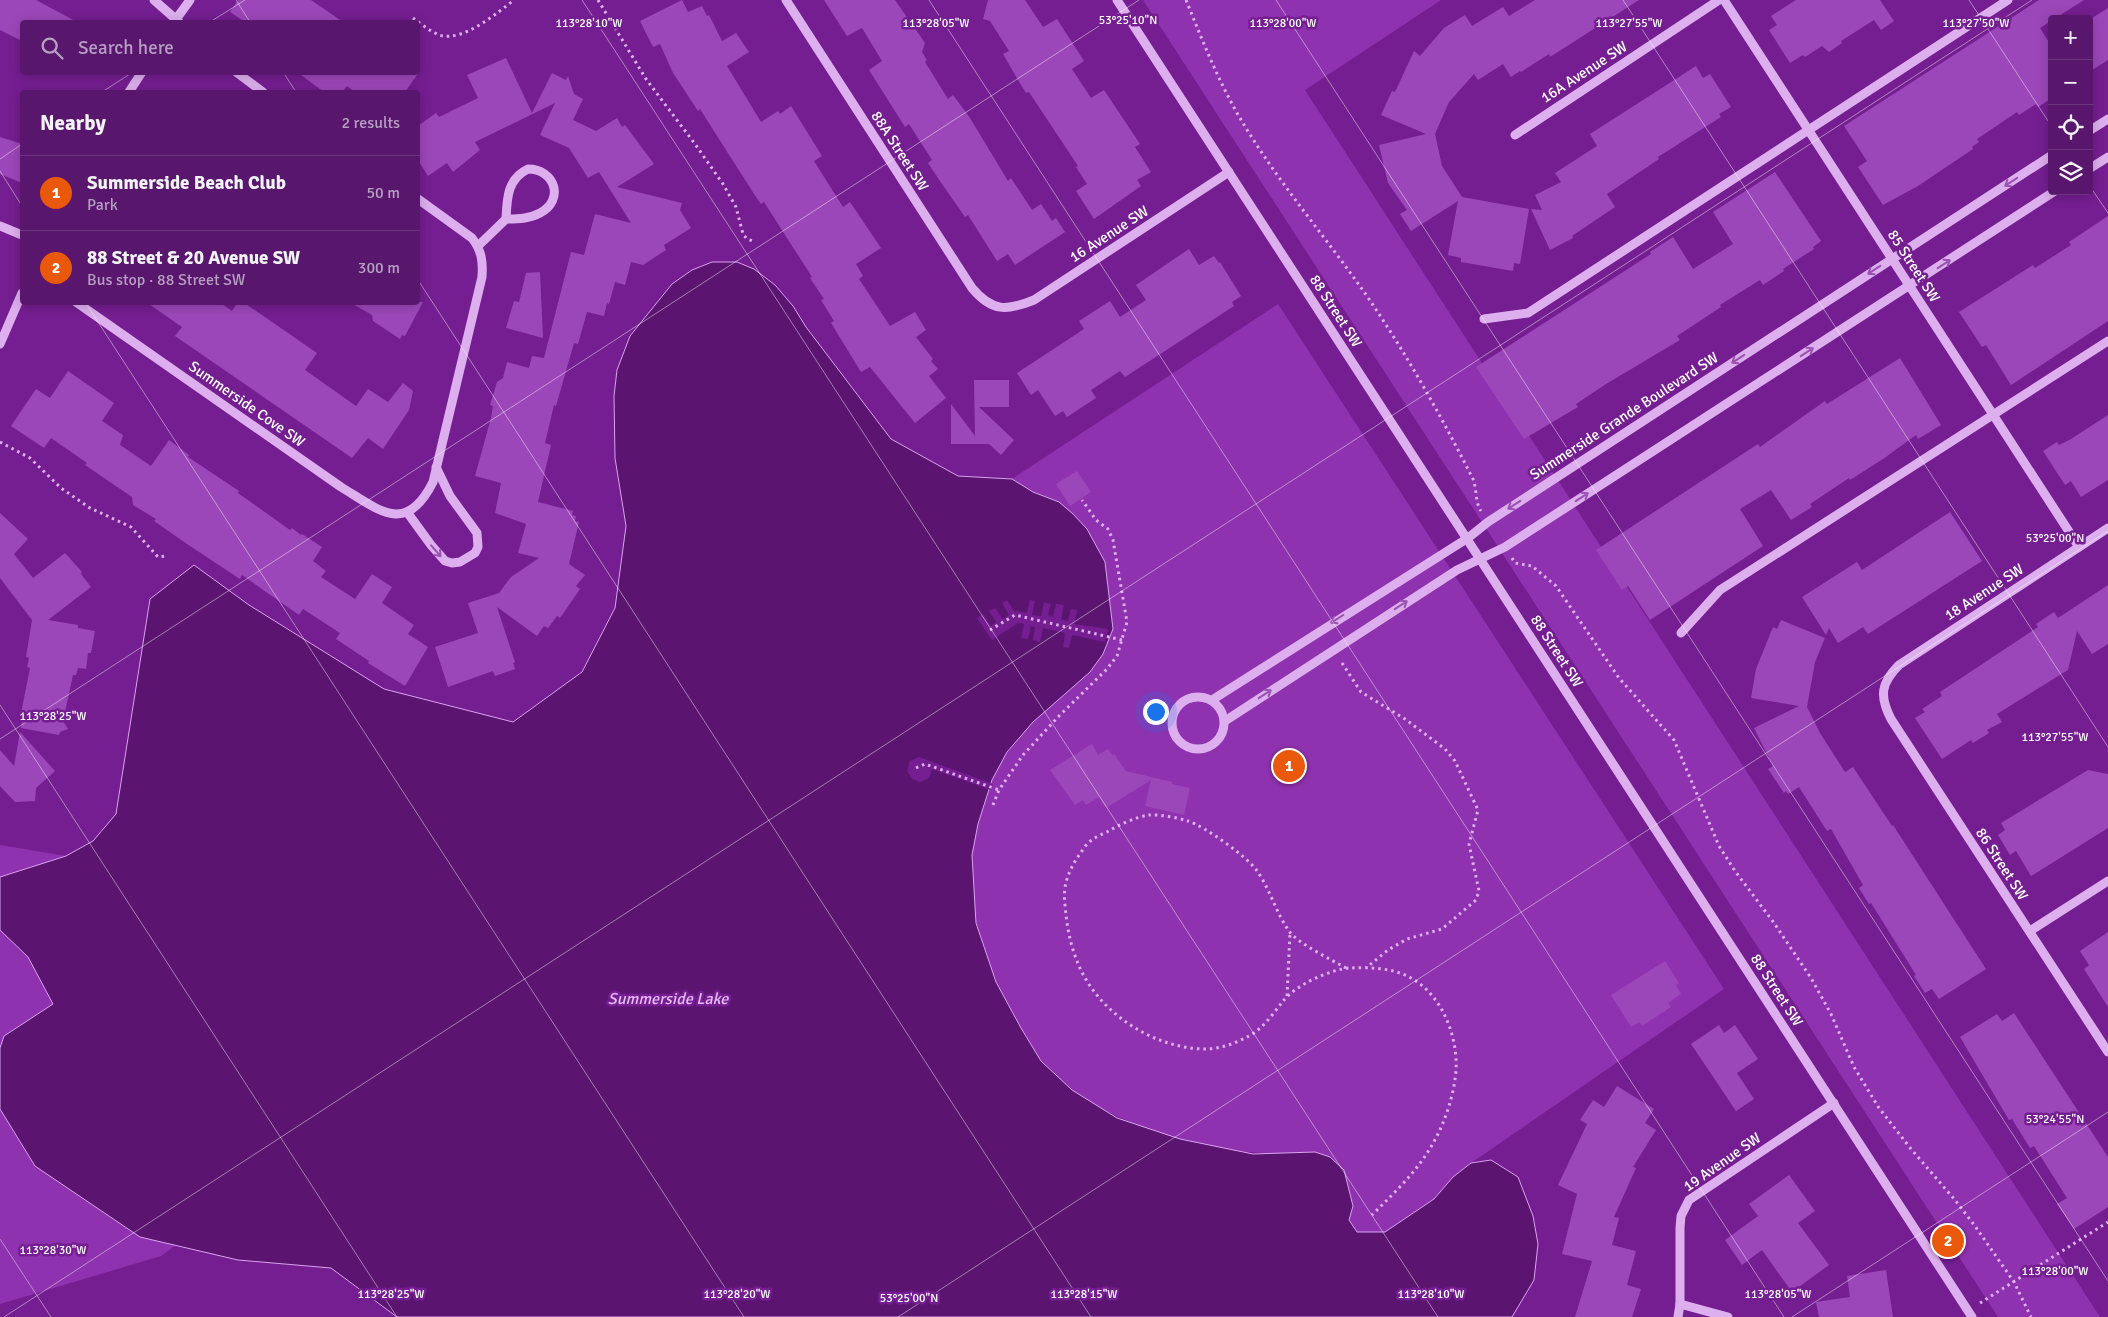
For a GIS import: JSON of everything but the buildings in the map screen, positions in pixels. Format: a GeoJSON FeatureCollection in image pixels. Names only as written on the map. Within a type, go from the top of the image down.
{"type":"FeatureCollection","features":[{"type":"Feature","properties":{"kind":"street"},"geometry":{"type":"LineString","coordinates":[[154,0],[174,20]]}},
{"type":"Feature","properties":{"kind":"street"},"geometry":{"type":"LineString","coordinates":[[177,20],[190,0]]}},
{"type":"Feature","properties":{"kind":"street","name":"88A Street SW"},"geometry":{"type":"LineString","coordinates":[[786,0],[972,288],[988,304],[1000,308]]}},
{"type":"Feature","properties":{"kind":"street","name":"88 Street SW"},"geometry":{"type":"LineString","coordinates":[[1117,0],[1970,1314]]}},
{"type":"Feature","properties":{"kind":"street","name":"16A Avenue SW"},"geometry":{"type":"LineString","coordinates":[[1514,135],[1719,0]]}},
{"type":"Feature","properties":{"kind":"street","name":"85 Street SW"},"geometry":{"type":"LineString","coordinates":[[1724,0],[2079,547]]}},
{"type":"Feature","properties":{"kind":"street"},"geometry":{"type":"LineString","coordinates":[[1484,319],[1528,312],[2008,0]]}},
{"type":"Feature","properties":{"kind":"street"},"geometry":{"type":"LineString","coordinates":[[130,90],[140,75]]}},
{"type":"Feature","properties":{"kind":"street"},"geometry":{"type":"LineString","coordinates":[[240,75],[260,90]]}},
{"type":"Feature","properties":{"kind":"street"},"geometry":{"type":"LineString","coordinates":[[2093,128],[2108,119]]}},
{"type":"Feature","properties":{"kind":"street"},"geometry":{"type":"LineString","coordinates":[[2093,166],[2108,157]]}},
{"type":"Feature","properties":{"kind":"street","name":"Summerside Grande Boulevard SW"},"geometry":{"type":"LineString","coordinates":[[1212,700],[1468,538],[1488,522],[2048,158]]}},
{"type":"Feature","properties":{"kind":"street"},"geometry":{"type":"LineString","coordinates":[[478,246],[506,219],[533,217],[550,206],[554,192],[553,185],[543,172],[536,169],[528,169],[514,178],[508,191],[506,219]]}},
{"type":"Feature","properties":{"kind":"street","name":"16 Avenue SW"},"geometry":{"type":"LineString","coordinates":[[1000,308],[1020,306],[1034,300],[1229,172]]}},
{"type":"Feature","properties":{"kind":"street"},"geometry":{"type":"LineString","coordinates":[[1225,722],[1457,570],[1505,547],[2049,195]]}},
{"type":"Feature","properties":{"kind":"street"},"geometry":{"type":"LineString","coordinates":[[420,200],[463,231],[478,246],[483,262],[482,277],[436,467],[433,482],[426,496],[418,505],[407,512],[430,545],[445,561],[452,563],[460,562],[475,553],[478,547],[477,533],[450,496],[436,467]]}},
{"type":"Feature","properties":{"kind":"street"},"geometry":{"type":"LineString","coordinates":[[0,226],[20,234]]}},
{"type":"Feature","properties":{"kind":"street"},"geometry":{"type":"LineString","coordinates":[[0,344],[20,298]]}},
{"type":"Feature","properties":{"kind":"street","name":"Summerside Cove SW"},"geometry":{"type":"LineString","coordinates":[[80,305],[341,487],[389,514],[407,512]]}},
{"type":"Feature","properties":{"kind":"street"},"geometry":{"type":"LineString","coordinates":[[1681,633],[1720,590],[2108,341]]}},
{"type":"Feature","properties":{"kind":"street","name":"18 Avenue SW"},"geometry":{"type":"LineString","coordinates":[[1884,687],[1890,674],[1899,665],[2108,528]]}},
{"type":"Feature","properties":{"kind":"street","name":"86 Street SW"},"geometry":{"type":"LineString","coordinates":[[1884,687],[1885,707],[1891,719],[2108,1052]]}},
{"type":"Feature","properties":{"kind":"street"},"geometry":{"type":"LineString","coordinates":[[1195,696],[1212,700],[1223,713],[1225,722],[1220,738],[1206,748],[1197,749],[1181,743],[1175,736],[1172,719],[1174,710],[1180,704],[1195,696]]}},
{"type":"Feature","properties":{"kind":"street"},"geometry":{"type":"LineString","coordinates":[[2030,932],[2108,881]]}},
{"type":"Feature","properties":{"kind":"street","name":"19 Avenue SW"},"geometry":{"type":"LineString","coordinates":[[1678,1317],[1680,1304],[1681,1216],[1689,1200],[1834,1103]]}},
{"type":"Feature","properties":{"kind":"street"},"geometry":{"type":"LineString","coordinates":[[1680,1304],[1728,1317]]}},
{"type":"Feature","properties":{"kind":"path"},"geometry":{"type":"LineString","coordinates":[[420,23],[434,33],[449,36],[462,33],[476,27],[514,0]]}},
{"type":"Feature","properties":{"kind":"path"},"geometry":{"type":"LineString","coordinates":[[598,0],[642,74],[723,184],[736,206],[743,234],[747,240],[753,241]]}},
{"type":"Feature","properties":{"kind":"path"},"geometry":{"type":"LineString","coordinates":[[1186,0],[1217,77],[1250,135],[1287,191],[1362,290],[1438,411],[1473,479],[1477,489],[1477,505]]}},
{"type":"Feature","properties":{"kind":"path"},"geometry":{"type":"LineString","coordinates":[[0,442],[30,458],[61,488],[84,504],[131,527],[158,557],[167,556]]}},
{"type":"Feature","properties":{"kind":"path"},"geometry":{"type":"LineString","coordinates":[[993,805],[999,790],[1023,756],[1058,717],[1107,669],[1117,656],[1122,640],[1127,622],[1113,540],[1108,529],[1096,520],[1082,500]]}},
{"type":"Feature","properties":{"kind":"path"},"geometry":{"type":"LineString","coordinates":[[1515,563],[1532,566],[1556,586],[1619,678],[1674,740],[1719,846],[1735,871],[1770,916],[1811,978],[1831,1014],[1854,1067],[1879,1108],[1911,1150],[1955,1200],[2014,1282],[2031,1317]]}},
{"type":"Feature","properties":{"kind":"path"},"geometry":{"type":"LineString","coordinates":[[990,630],[1015,615],[1122,640]]}},
{"type":"Feature","properties":{"kind":"path"},"geometry":{"type":"LineString","coordinates":[[1334,649],[1361,692],[1405,719],[1445,749],[1456,761],[1478,810],[1469,844],[1479,891],[1476,900],[1442,929],[1407,939],[1388,950],[1365,968]]}},
{"type":"Feature","properties":{"kind":"path"},"geometry":{"type":"LineString","coordinates":[[916,768],[926,764],[999,790]]}},
{"type":"Feature","properties":{"kind":"path"},"geometry":{"type":"LineString","coordinates":[[1287,996],[1290,933],[1256,868],[1228,845],[1190,822],[1150,815],[1106,832],[1087,843],[1070,867],[1064,894],[1067,927],[1084,977],[1102,1000],[1125,1021],[1148,1036],[1177,1045],[1207,1050],[1233,1044],[1253,1034],[1275,1012],[1287,996],[1314,979],[1346,968],[1391,970],[1411,977],[1438,1001],[1453,1041],[1456,1070],[1449,1106],[1437,1136],[1414,1174],[1372,1214]]}},
{"type":"Feature","properties":{"kind":"path"},"geometry":{"type":"LineString","coordinates":[[1290,933],[1346,968]]}},
{"type":"Feature","properties":{"kind":"path"},"geometry":{"type":"LineString","coordinates":[[1970,1314],[2014,1282],[2108,1222]]}},
{"type":"Feature","properties":{"kind":"shaded area"},"geometry":{"type":"Polygon","coordinates":[[[1143,0],[1441,0],[1305,90],[2100,1317],[1998,1317],[1143,0]]]}},
{"type":"Feature","properties":{"kind":"shaded area"},"geometry":{"type":"Polygon","coordinates":[[[1278,304],[1724,989],[1471,1163],[1453,1177],[1434,1199],[1385,1232],[1357,1232],[1349,1220],[1353,1206],[1315,1152],[1285,1154],[1253,1152],[1189,1142],[1158,1133],[1128,1121],[1099,1107],[1073,1091],[1056,1077],[1041,1059],[1013,1016],[991,969],[977,925],[975,911],[972,869],[973,845],[983,807],[997,771],[1021,735],[1113,629],[1105,562],[1087,529],[1059,502],[1033,492],[1012,479],[1278,304]]]}},
{"type":"Feature","properties":{"kind":"shaded area"},"geometry":{"type":"Polygon","coordinates":[[[0,845],[66,856],[0,877],[0,845]]]}},
{"type":"Feature","properties":{"kind":"shaded area"},"geometry":{"type":"Polygon","coordinates":[[[0,930],[28,957],[53,1004],[4,1036],[0,1048],[0,930]]]}},
{"type":"Feature","properties":{"kind":"shaded area"},"geometry":{"type":"Polygon","coordinates":[[[0,1109],[35,1166],[140,1237],[176,1245],[161,1256],[0,1304],[0,1109]]]}},
{"type":"Feature","properties":{"kind":"water","name":"Summerside Lake"},"geometry":{"type":"Polygon","coordinates":[[[712,262],[737,262],[754,269],[775,285],[793,306],[806,327],[891,439],[958,476],[1012,479],[1033,492],[1059,502],[1087,529],[1105,562],[1113,629],[1103,654],[1090,672],[1033,722],[1007,752],[992,780],[978,824],[972,855],[976,923],[996,982],[1041,1061],[1072,1090],[1117,1118],[1180,1139],[1253,1154],[1315,1152],[1330,1157],[1344,1170],[1353,1206],[1349,1220],[1357,1232],[1385,1232],[1434,1199],[1453,1177],[1471,1163],[1491,1160],[1518,1177],[1533,1216],[1538,1244],[1534,1280],[1512,1317],[397,1317],[331,1268],[238,1260],[140,1237],[35,1166],[0,1109],[0,1048],[4,1036],[53,1004],[28,957],[0,930],[0,877],[66,856],[93,841],[116,814],[150,599],[194,565],[249,605],[384,689],[513,722],[582,672],[615,608],[626,526],[615,458],[614,396],[617,370],[630,336],[672,284],[692,270],[712,262]]]}},
{"type":"Feature","properties":{"kind":"pier"},"geometry":{"type":"Polygon","coordinates":[[[1007,600],[1015,612],[1027,613],[1030,600],[1035,601],[1032,615],[1041,616],[1044,602],[1051,604],[1048,615],[1053,617],[1056,604],[1064,605],[1061,619],[1068,621],[1071,609],[1077,610],[1074,624],[1108,629],[1105,642],[1072,635],[1069,648],[1063,647],[1065,633],[1043,628],[1040,642],[1033,640],[1035,627],[1031,626],[1028,639],[1021,638],[1024,624],[1018,623],[992,640],[977,618],[983,614],[991,626],[996,622],[989,611],[995,608],[1003,619],[1009,615],[1002,603],[1007,600]]]}},
{"type":"Feature","properties":{"kind":"pier"},"geometry":{"type":"Polygon","coordinates":[[[919,757],[993,784],[991,790],[932,769],[929,778],[920,782],[912,779],[907,771],[910,761],[919,757]]]}},
{"type":"Feature","properties":{"kind":"place","name":"Summerside Beach Club"},"geometry":{"type":"Point","coordinates":[1289,766]}},
{"type":"Feature","properties":{"kind":"place","name":"88 Street & 20 Avenue SW"},"geometry":{"type":"Point","coordinates":[1948,1241]}}]}
